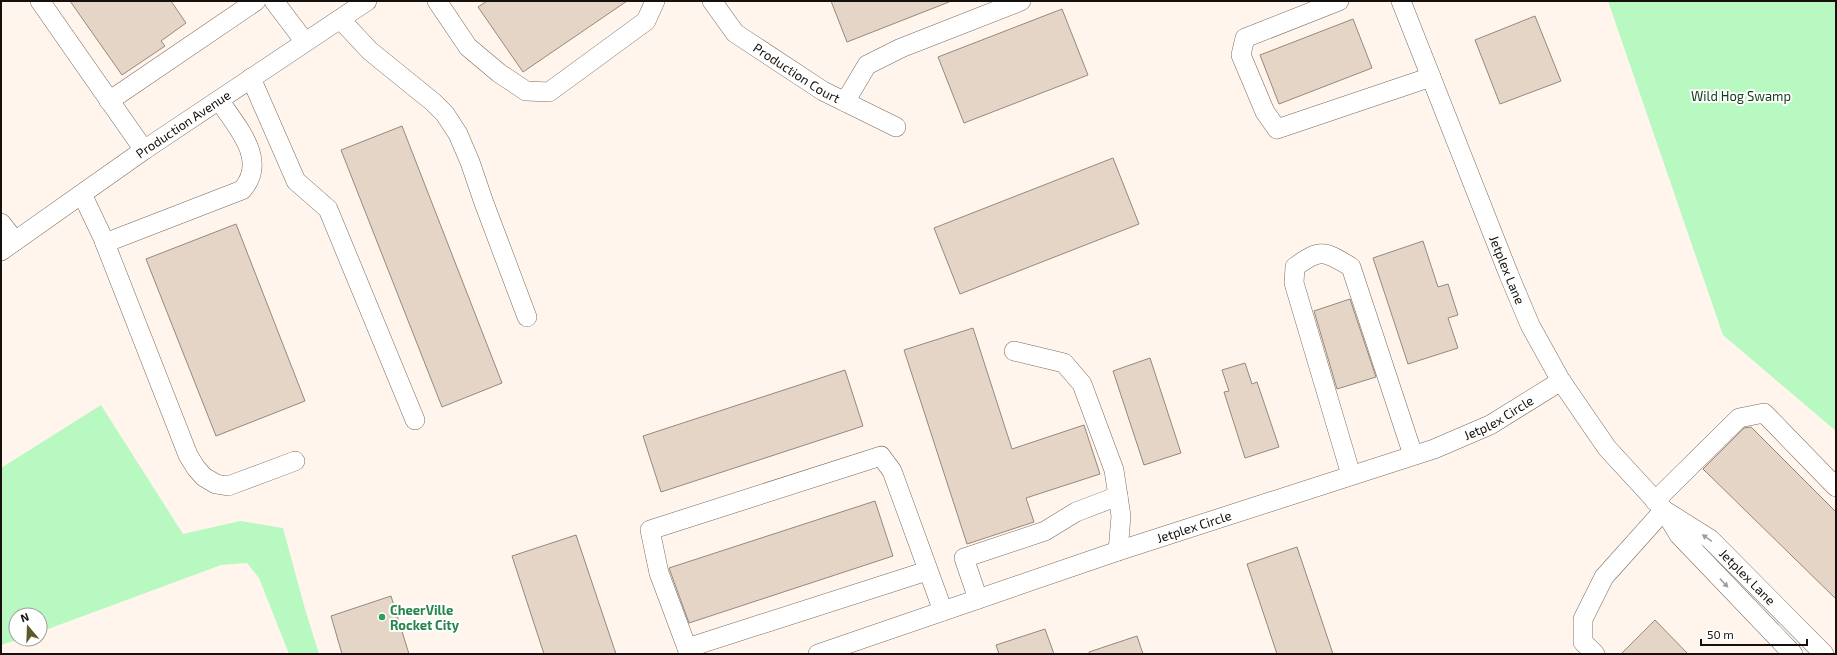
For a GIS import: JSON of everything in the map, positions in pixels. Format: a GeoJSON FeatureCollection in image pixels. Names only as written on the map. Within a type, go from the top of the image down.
{"type":"FeatureCollection","features":[{"type":"Feature","properties":{"kind":"street"},"geometry":{"type":"LineString","coordinates":[[40,1],[109,102],[144,150]]}},
{"type":"Feature","properties":{"kind":"street"},"geometry":{"type":"LineString","coordinates":[[109,102],[256,1]]}},
{"type":"Feature","properties":{"kind":"street"},"geometry":{"type":"LineString","coordinates":[[274,1],[305,42]]}},
{"type":"Feature","properties":{"kind":"street","name":"Production Avenue"},"geometry":{"type":"LineString","coordinates":[[8,246],[144,150],[367,1]]}},
{"type":"Feature","properties":{"kind":"street"},"geometry":{"type":"LineString","coordinates":[[439,2],[468,47],[498,74],[526,91],[549,92],[646,21],[655,1]]}},
{"type":"Feature","properties":{"kind":"street","name":"Production Court"},"geometry":{"type":"LineString","coordinates":[[712,1],[735,33],[823,91],[896,127]]}},
{"type":"Feature","properties":{"kind":"street"},"geometry":{"type":"LineString","coordinates":[[845,102],[867,65],[901,48],[1021,1]]}},
{"type":"Feature","properties":{"kind":"street"},"geometry":{"type":"LineString","coordinates":[[1339,1],[1245,38],[1241,55],[1265,112],[1277,129],[1431,77]]}},
{"type":"Feature","properties":{"kind":"street","name":"Jetplex Lane"},"geometry":{"type":"LineString","coordinates":[[1401,1],[1530,326],[1561,381],[1607,448],[1659,505],[1679,535],[1793,654]]}},
{"type":"Feature","properties":{"kind":"street"},"geometry":{"type":"LineString","coordinates":[[340,19],[370,51],[433,102],[445,114],[458,134],[470,162],[527,317]]}},
{"type":"Feature","properties":{"kind":"street"},"geometry":{"type":"LineString","coordinates":[[251,78],[296,181],[328,208],[415,420]]}},
{"type":"Feature","properties":{"kind":"street"},"geometry":{"type":"LineString","coordinates":[[105,243],[242,190],[246,186],[251,177],[254,166],[253,157],[244,138],[219,100]]}},
{"type":"Feature","properties":{"kind":"street"},"geometry":{"type":"LineString","coordinates":[[82,194],[105,243],[188,455],[196,468],[204,477],[216,484],[228,486],[295,460]]}},
{"type":"Feature","properties":{"kind":"street"},"geometry":{"type":"LineString","coordinates":[[1,223],[8,246]]}},
{"type":"Feature","properties":{"kind":"street"},"geometry":{"type":"LineString","coordinates":[[1351,476],[1294,283],[1295,267],[1311,255],[1329,254],[1351,267],[1413,455]]}},
{"type":"Feature","properties":{"kind":"street"},"geometry":{"type":"LineString","coordinates":[[1014,351],[1064,364],[1082,384],[1114,470],[1121,516],[1118,550]]}},
{"type":"Feature","properties":{"kind":"street","name":"Jetplex Circle"},"geometry":{"type":"LineString","coordinates":[[818,654],[1118,550],[1434,449],[1490,425],[1561,381]]}},
{"type":"Feature","properties":{"kind":"street"},"geometry":{"type":"LineString","coordinates":[[1595,654],[1583,642],[1583,619],[1604,577],[1659,505],[1739,418],[1764,413],[1836,487]]}},
{"type":"Feature","properties":{"kind":"street"},"geometry":{"type":"LineString","coordinates":[[928,571],[690,651],[659,573],[650,530],[881,456],[892,471],[943,611]]}},
{"type":"Feature","properties":{"kind":"street"},"geometry":{"type":"LineString","coordinates":[[978,599],[964,558],[1045,531],[1076,512],[1118,496]]}},
{"type":"Feature","properties":{"kind":"street","name":"Jetplex Lane"},"geometry":{"type":"LineString","coordinates":[[1659,505],[1710,539],[1824,654]]}},
{"type":"Feature","properties":{"kind":"green space","name":"Wild Hog Swamp"},"geometry":{"type":"Polygon","coordinates":[[[1608,1],[1836,1],[1836,431],[1723,335],[1608,1]]]}},
{"type":"Feature","properties":{"kind":"green space"},"geometry":{"type":"Polygon","coordinates":[[[101,405],[183,534],[240,521],[283,528],[319,654],[289,654],[259,578],[247,563],[221,565],[48,629],[48,607],[8,607],[8,643],[1,645],[1,468],[101,405]]]}},
{"type":"Feature","properties":{"kind":"building"},"geometry":{"type":"Polygon","coordinates":[[[70,1],[171,1],[186,23],[161,41],[165,46],[122,75],[70,1]]]}},
{"type":"Feature","properties":{"kind":"building"},"geometry":{"type":"Polygon","coordinates":[[[487,1],[627,1],[523,72],[478,7],[487,1]]]}},
{"type":"Feature","properties":{"kind":"building"},"geometry":{"type":"Polygon","coordinates":[[[831,1],[949,1],[949,2],[847,42],[831,1]]]}},
{"type":"Feature","properties":{"kind":"building"},"geometry":{"type":"Polygon","coordinates":[[[1062,9],[1088,75],[964,123],[938,57],[1062,9]]]}},
{"type":"Feature","properties":{"kind":"building"},"geometry":{"type":"Polygon","coordinates":[[[1535,16],[1561,81],[1500,104],[1475,40],[1535,16]]]}},
{"type":"Feature","properties":{"kind":"building"},"geometry":{"type":"Polygon","coordinates":[[[1353,19],[1372,68],[1279,104],[1260,55],[1353,19]]]}},
{"type":"Feature","properties":{"kind":"building"},"geometry":{"type":"Polygon","coordinates":[[[402,126],[502,383],[442,407],[341,150],[402,126]]]}},
{"type":"Feature","properties":{"kind":"building"},"geometry":{"type":"Polygon","coordinates":[[[1113,158],[1139,224],[960,294],[934,228],[1113,158]]]}},
{"type":"Feature","properties":{"kind":"building"},"geometry":{"type":"Polygon","coordinates":[[[236,224],[305,401],[216,436],[146,259],[236,224]]]}},
{"type":"Feature","properties":{"kind":"building"},"geometry":{"type":"Polygon","coordinates":[[[1423,241],[1438,287],[1448,284],[1458,315],[1448,318],[1458,348],[1408,364],[1373,258],[1423,241]]]}},
{"type":"Feature","properties":{"kind":"building"},"geometry":{"type":"Polygon","coordinates":[[[1350,299],[1376,377],[1337,389],[1314,311],[1350,299]]]}},
{"type":"Feature","properties":{"kind":"building"},"geometry":{"type":"Polygon","coordinates":[[[973,328],[1012,449],[1084,425],[1100,474],[1026,498],[1034,522],[967,544],[904,350],[973,328]]]}},
{"type":"Feature","properties":{"kind":"building"},"geometry":{"type":"Polygon","coordinates":[[[1150,358],[1181,453],[1144,465],[1113,371],[1150,358]]]}},
{"type":"Feature","properties":{"kind":"building"},"geometry":{"type":"Polygon","coordinates":[[[1245,363],[1252,384],[1257,382],[1279,447],[1245,458],[1224,392],[1229,391],[1222,370],[1245,363]]]}},
{"type":"Feature","properties":{"kind":"building"},"geometry":{"type":"Polygon","coordinates":[[[845,370],[863,426],[661,492],[643,436],[845,370]]]}},
{"type":"Feature","properties":{"kind":"building"},"geometry":{"type":"Polygon","coordinates":[[[1751,427],[1836,512],[1836,599],[1703,469],[1744,428],[1751,427]]]}},
{"type":"Feature","properties":{"kind":"building"},"geometry":{"type":"Polygon","coordinates":[[[875,501],[893,556],[689,623],[669,568],[875,501]]]}},
{"type":"Feature","properties":{"kind":"building"},"geometry":{"type":"Polygon","coordinates":[[[576,535],[616,654],[544,654],[512,556],[576,535]]]}},
{"type":"Feature","properties":{"kind":"building"},"geometry":{"type":"Polygon","coordinates":[[[1297,547],[1333,654],[1277,654],[1247,564],[1297,547]]]}},
{"type":"Feature","properties":{"kind":"building"},"geometry":{"type":"Polygon","coordinates":[[[391,596],[409,654],[342,654],[331,616],[391,596]]]}},
{"type":"Feature","properties":{"kind":"building"},"geometry":{"type":"Polygon","coordinates":[[[1655,620],[1688,654],[1621,654],[1655,620]]]}},
{"type":"Feature","properties":{"kind":"building"},"geometry":{"type":"Polygon","coordinates":[[[1045,629],[1054,654],[999,654],[996,645],[1045,629]]]}},
{"type":"Feature","properties":{"kind":"building"},"geometry":{"type":"Polygon","coordinates":[[[1137,636],[1143,654],[1089,654],[1089,652],[1137,636]]]}},
{"type":"Feature","properties":{"kind":"place","name":"CheerVille Rocket City"},"geometry":{"type":"Point","coordinates":[382,617]}}]}
